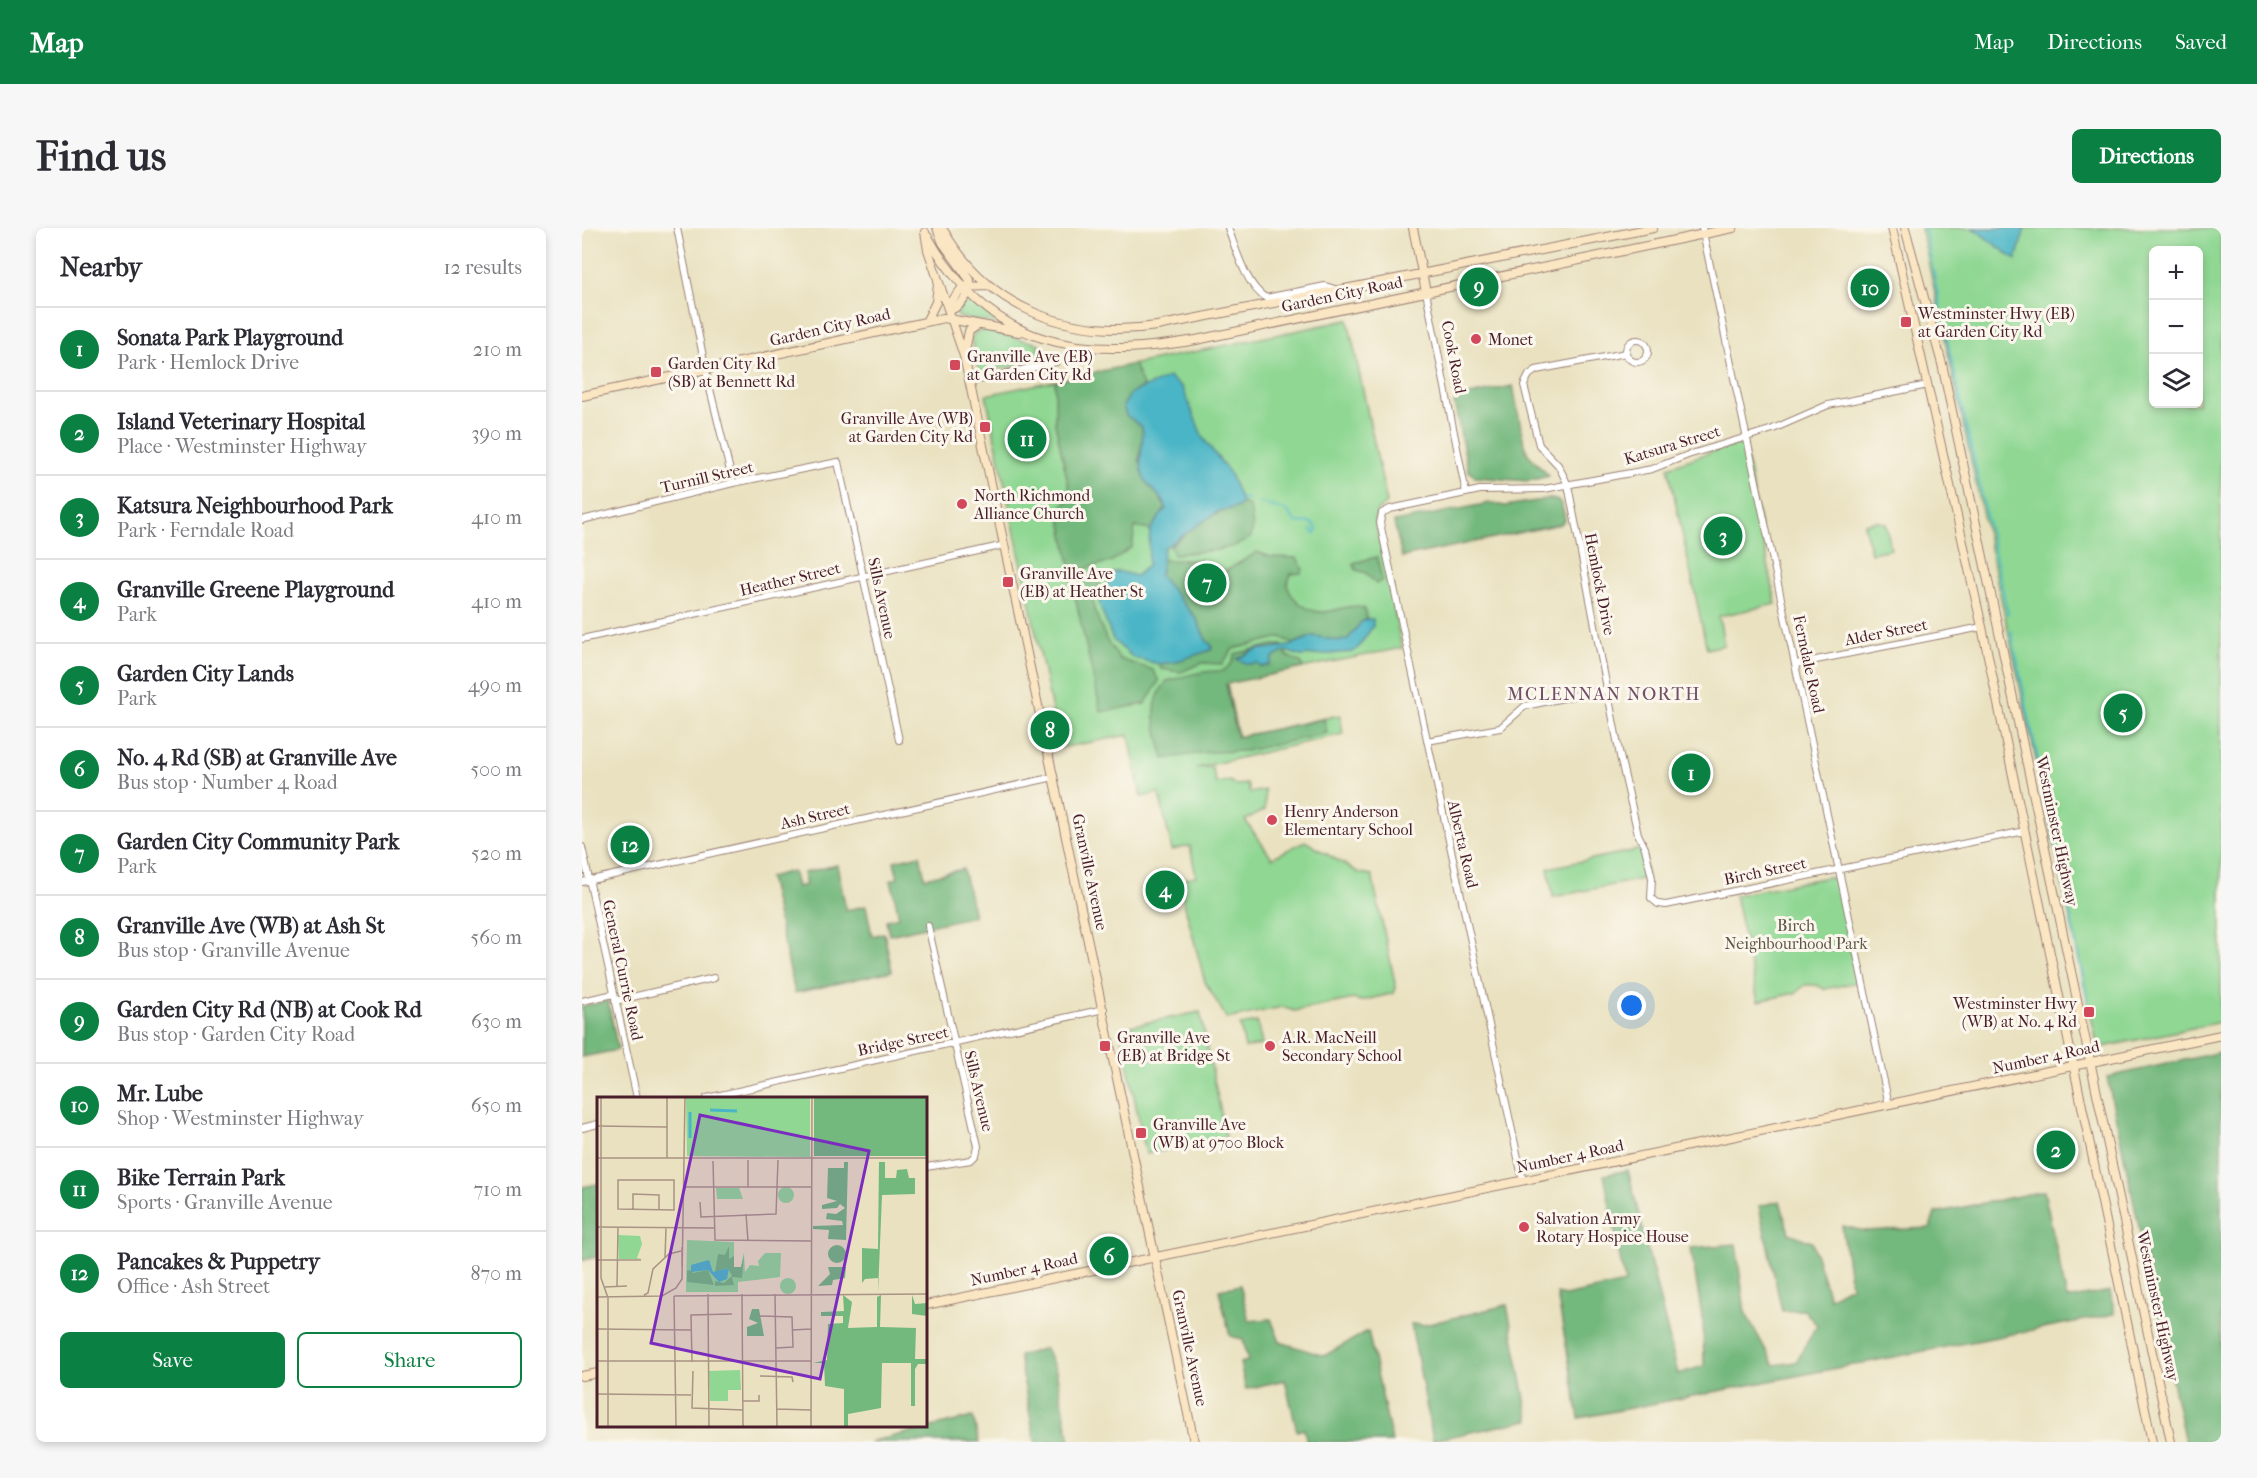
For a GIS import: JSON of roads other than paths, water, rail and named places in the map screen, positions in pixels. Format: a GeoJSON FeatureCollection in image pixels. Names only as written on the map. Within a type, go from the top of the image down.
{"type":"FeatureCollection","features":[{"type":"Feature","properties":{"kind":"main road"},"geometry":{"type":"LineString","coordinates":[[937,228],[943,243],[968,274],[968,289]]}},
{"type":"Feature","properties":{"kind":"main road"},"geometry":{"type":"LineString","coordinates":[[942,228],[960,255],[988,286]]}},
{"type":"Feature","properties":{"kind":"main road","name":"Cook Road"},"geometry":{"type":"LineString","coordinates":[[1413,228],[1426,292]]}},
{"type":"Feature","properties":{"kind":"main road","name":"Garden City Road"},"geometry":{"type":"LineString","coordinates":[[988,286],[1033,313],[1078,326],[1115,330],[1157,326],[1653,228]]}},
{"type":"Feature","properties":{"kind":"main road","name":"Garden City Road"},"geometry":{"type":"LineString","coordinates":[[968,289],[994,315],[1032,334],[1084,348],[1140,349],[1196,340],[1426,292],[1703,231],[1733,228]]}},
{"type":"Feature","properties":{"kind":"main road","name":"Westminster Highway"},"geometry":{"type":"LineString","coordinates":[[1892,228],[1982,627],[2152,1442]]}},
{"type":"Feature","properties":{"kind":"main road","name":"Westminster Highway"},"geometry":{"type":"LineString","coordinates":[[1905,228],[1942,364],[2171,1442]]}},
{"type":"Feature","properties":{"kind":"main road"},"geometry":{"type":"LineString","coordinates":[[924,230],[968,289]]}},
{"type":"Feature","properties":{"kind":"main road","name":"Granville Avenue"},"geometry":{"type":"LineString","coordinates":[[924,230],[947,314],[954,320],[970,382],[1194,1442]]}},
{"type":"Feature","properties":{"kind":"main road"},"geometry":{"type":"LineString","coordinates":[[927,320],[936,302],[938,281]]}},
{"type":"Feature","properties":{"kind":"main road"},"geometry":{"type":"LineString","coordinates":[[947,314],[952,301],[968,289],[988,286]]}},
{"type":"Feature","properties":{"kind":"main road","name":"Garden City Road"},"geometry":{"type":"LineString","coordinates":[[582,396],[947,314]]}},
{"type":"Feature","properties":{"kind":"main road"},"geometry":{"type":"LineString","coordinates":[[954,320],[1032,334]]}},
{"type":"Feature","properties":{"kind":"main road"},"geometry":{"type":"LineString","coordinates":[[964,356],[966,336],[972,327],[978,325]]}},
{"type":"Feature","properties":{"kind":"main road"},"geometry":{"type":"LineString","coordinates":[[1982,627],[1998,624]]}},
{"type":"Feature","properties":{"kind":"main road","name":"Number 4 Road"},"geometry":{"type":"LineString","coordinates":[[927,1305],[2221,1035]]}},
{"type":"Feature","properties":{"kind":"main road"},"geometry":{"type":"LineString","coordinates":[[582,1376],[597,1373]]}},
{"type":"Feature","properties":{"kind":"street"},"geometry":{"type":"LineString","coordinates":[[677,228],[705,369],[733,483]]}},
{"type":"Feature","properties":{"kind":"street"},"geometry":{"type":"LineString","coordinates":[[1228,228],[1251,282],[1266,298],[1325,286],[1335,289]]}},
{"type":"Feature","properties":{"kind":"street","name":"Ferndale Road"},"geometry":{"type":"LineString","coordinates":[[1703,231],[1889,1105]]}},
{"type":"Feature","properties":{"kind":"street","name":"Cook Road"},"geometry":{"type":"LineString","coordinates":[[1426,292],[1466,493]]}},
{"type":"Feature","properties":{"kind":"street","name":"Hemlock Drive"},"geometry":{"type":"LineString","coordinates":[[1626,353],[1536,370],[1529,375],[1524,385],[1539,445],[1558,465],[1568,485],[1607,689],[1638,834],[1646,848],[1650,868],[1651,898],[1658,904]]}},
{"type":"Feature","properties":{"kind":"street"},"geometry":{"type":"LineString","coordinates":[[970,382],[1056,362]]}},
{"type":"Feature","properties":{"kind":"street","name":"Katsura Street"},"geometry":{"type":"LineString","coordinates":[[1382,513],[1390,509],[1466,493],[1491,490],[1523,491],[1652,469],[1688,455],[1747,438],[1828,405],[1928,385]]}},
{"type":"Feature","properties":{"kind":"street","name":"Turnill Street"},"geometry":{"type":"LineString","coordinates":[[582,520],[733,483],[838,462]]}},
{"type":"Feature","properties":{"kind":"street","name":"Sills Avenue"},"geometry":{"type":"LineString","coordinates":[[838,462],[899,740]]}},
{"type":"Feature","properties":{"kind":"street","name":"Alberta Road"},"geometry":{"type":"LineString","coordinates":[[1382,513],[1380,523],[1523,1181]]}},
{"type":"Feature","properties":{"kind":"street","name":"Heather Street"},"geometry":{"type":"LineString","coordinates":[[582,639],[1005,545]]}},
{"type":"Feature","properties":{"kind":"street","name":"Alder Street"},"geometry":{"type":"LineString","coordinates":[[1796,664],[1982,627]]}},
{"type":"Feature","properties":{"kind":"street"},"geometry":{"type":"LineString","coordinates":[[1427,741],[1500,728],[1525,706],[1607,689]]}},
{"type":"Feature","properties":{"kind":"street","name":"Ash Street"},"geometry":{"type":"LineString","coordinates":[[582,882],[1054,777]]}},
{"type":"Feature","properties":{"kind":"street","name":"Birch Street"},"geometry":{"type":"LineString","coordinates":[[1658,904],[1666,905],[2025,831]]}},
{"type":"Feature","properties":{"kind":"street","name":"General Currie Road"},"geometry":{"type":"LineString","coordinates":[[582,847],[638,1097]]}},
{"type":"Feature","properties":{"kind":"street","name":"Sills Avenue"},"geometry":{"type":"LineString","coordinates":[[927,1167],[971,1160],[976,1155],[978,1146],[928,926]]}},
{"type":"Feature","properties":{"kind":"street"},"geometry":{"type":"LineString","coordinates":[[582,1000],[614,997],[714,978]]}},
{"type":"Feature","properties":{"kind":"street","name":"Bridge Street"},"geometry":{"type":"LineString","coordinates":[[717,1097],[736,1095],[1104,1009]]}},
{"type":"Feature","properties":{"kind":"street"},"geometry":{"type":"LineString","coordinates":[[582,1128],[597,1124]]}},
{"type":"Feature","properties":{"kind":"water"},"geometry":{"type":"Polygon","coordinates":[[[1970,228],[2025,228],[2016,260],[1974,229],[1970,228]]]}},
{"type":"Feature","properties":{"kind":"water"},"geometry":{"type":"Polygon","coordinates":[[[1169,377],[1182,387],[1203,438],[1229,472],[1242,503],[1238,507],[1219,511],[1164,548],[1160,576],[1196,618],[1206,640],[1212,646],[1211,650],[1174,662],[1159,664],[1134,658],[1113,640],[1099,603],[1111,574],[1118,571],[1136,576],[1148,565],[1150,530],[1166,508],[1146,482],[1142,472],[1142,427],[1126,415],[1123,406],[1131,393],[1169,377]]]}},
{"type":"Feature","properties":{"kind":"water"},"geometry":{"type":"Polygon","coordinates":[[[1373,619],[1373,626],[1353,652],[1301,656],[1286,651],[1273,657],[1270,665],[1261,667],[1258,663],[1248,664],[1237,659],[1255,650],[1289,646],[1313,636],[1340,641],[1348,639],[1361,622],[1373,619]]]}},
{"type":"Feature","properties":{"kind":"waterway"},"geometry":{"type":"LineString","coordinates":[[1925,228],[1940,308],[2008,614]]}},
{"type":"Feature","properties":{"kind":"waterway"},"geometry":{"type":"LineString","coordinates":[[1241,498],[1250,500]]}},
{"type":"Feature","properties":{"kind":"waterway"},"geometry":{"type":"LineString","coordinates":[[1258,502],[1287,511],[1296,522],[1312,523],[1317,529],[1315,534],[1311,530]]}},
{"type":"Feature","properties":{"kind":"waterway"},"geometry":{"type":"LineString","coordinates":[[2011,631],[2088,1002]]}},
{"type":"Feature","properties":{"kind":"place","name":"Garden City Rd (NB) at Cook Rd"},"geometry":{"type":"Point","coordinates":[1479,287]}},
{"type":"Feature","properties":{"kind":"place","name":"Mr. Lube"},"geometry":{"type":"Point","coordinates":[1870,288]}},
{"type":"Feature","properties":{"kind":"place","name":"Westminster Hwy (EB) at Garden City Rd"},"geometry":{"type":"Point","coordinates":[1906,322]}},
{"type":"Feature","properties":{"kind":"place","name":"Monet"},"geometry":{"type":"Point","coordinates":[1476,339]}},
{"type":"Feature","properties":{"kind":"place","name":"Granville Ave (EB) at Garden City Rd"},"geometry":{"type":"Point","coordinates":[955,365]}},
{"type":"Feature","properties":{"kind":"place","name":"Garden City Rd (SB) at Bennett Rd"},"geometry":{"type":"Point","coordinates":[656,372]}},
{"type":"Feature","properties":{"kind":"place","name":"Granville Ave (WB) at Garden City Rd"},"geometry":{"type":"Point","coordinates":[985,427]}},
{"type":"Feature","properties":{"kind":"place","name":"Bike Terrain Park"},"geometry":{"type":"Point","coordinates":[1027,439]}},
{"type":"Feature","properties":{"kind":"place","name":"North Richmond Alliance Church"},"geometry":{"type":"Point","coordinates":[962,504]}},
{"type":"Feature","properties":{"kind":"place","name":"Katsura Neighbourhood Park"},"geometry":{"type":"Point","coordinates":[1723,536]}},
{"type":"Feature","properties":{"kind":"place","name":"Granville Ave (EB) at Heather St"},"geometry":{"type":"Point","coordinates":[1008,582]}},
{"type":"Feature","properties":{"kind":"place","name":"Garden City Community Park"},"geometry":{"type":"Point","coordinates":[1207,583]}},
{"type":"Feature","properties":{"kind":"place","name":"Garden City Lands"},"geometry":{"type":"Point","coordinates":[2123,713]}},
{"type":"Feature","properties":{"kind":"place","name":"Granville Ave (WB) at Ash St"},"geometry":{"type":"Point","coordinates":[1050,730]}},
{"type":"Feature","properties":{"kind":"place","name":"Sonata Park Playground"},"geometry":{"type":"Point","coordinates":[1691,773]}},
{"type":"Feature","properties":{"kind":"place","name":"Henry Anderson Elementary School"},"geometry":{"type":"Point","coordinates":[1272,820]}},
{"type":"Feature","properties":{"kind":"place","name":"Pancakes & Puppetry"},"geometry":{"type":"Point","coordinates":[630,845]}},
{"type":"Feature","properties":{"kind":"place","name":"Granville Greene Playground"},"geometry":{"type":"Point","coordinates":[1165,890]}},
{"type":"Feature","properties":{"kind":"place","name":"Westminster Hwy (WB) at No. 4 Rd"},"geometry":{"type":"Point","coordinates":[2089,1012]}},
{"type":"Feature","properties":{"kind":"place","name":"Granville Ave (EB) at Bridge St"},"geometry":{"type":"Point","coordinates":[1105,1046]}},
{"type":"Feature","properties":{"kind":"place","name":"A.R. MacNeill Secondary School"},"geometry":{"type":"Point","coordinates":[1270,1046]}},
{"type":"Feature","properties":{"kind":"place","name":"Granville Ave (WB) at 9700 Block"},"geometry":{"type":"Point","coordinates":[1141,1133]}},
{"type":"Feature","properties":{"kind":"place","name":"Island Veterinary Hospital"},"geometry":{"type":"Point","coordinates":[2056,1150]}},
{"type":"Feature","properties":{"kind":"place","name":"Salvation Army Rotary Hospice House"},"geometry":{"type":"Point","coordinates":[1524,1227]}},
{"type":"Feature","properties":{"kind":"place","name":"No. 4 Rd (SB) at Granville Ave"},"geometry":{"type":"Point","coordinates":[1109,1256]}},
{"type":"Feature","properties":{"kind":"district","name":"MCLENNAN NORTH"},"geometry":{"type":"Point","coordinates":[1604,694]}},
{"type":"Feature","properties":{"kind":"park label","name":"Birch Neighbourhood Park"},"geometry":{"type":"Point","coordinates":[1796,934]}}]}
